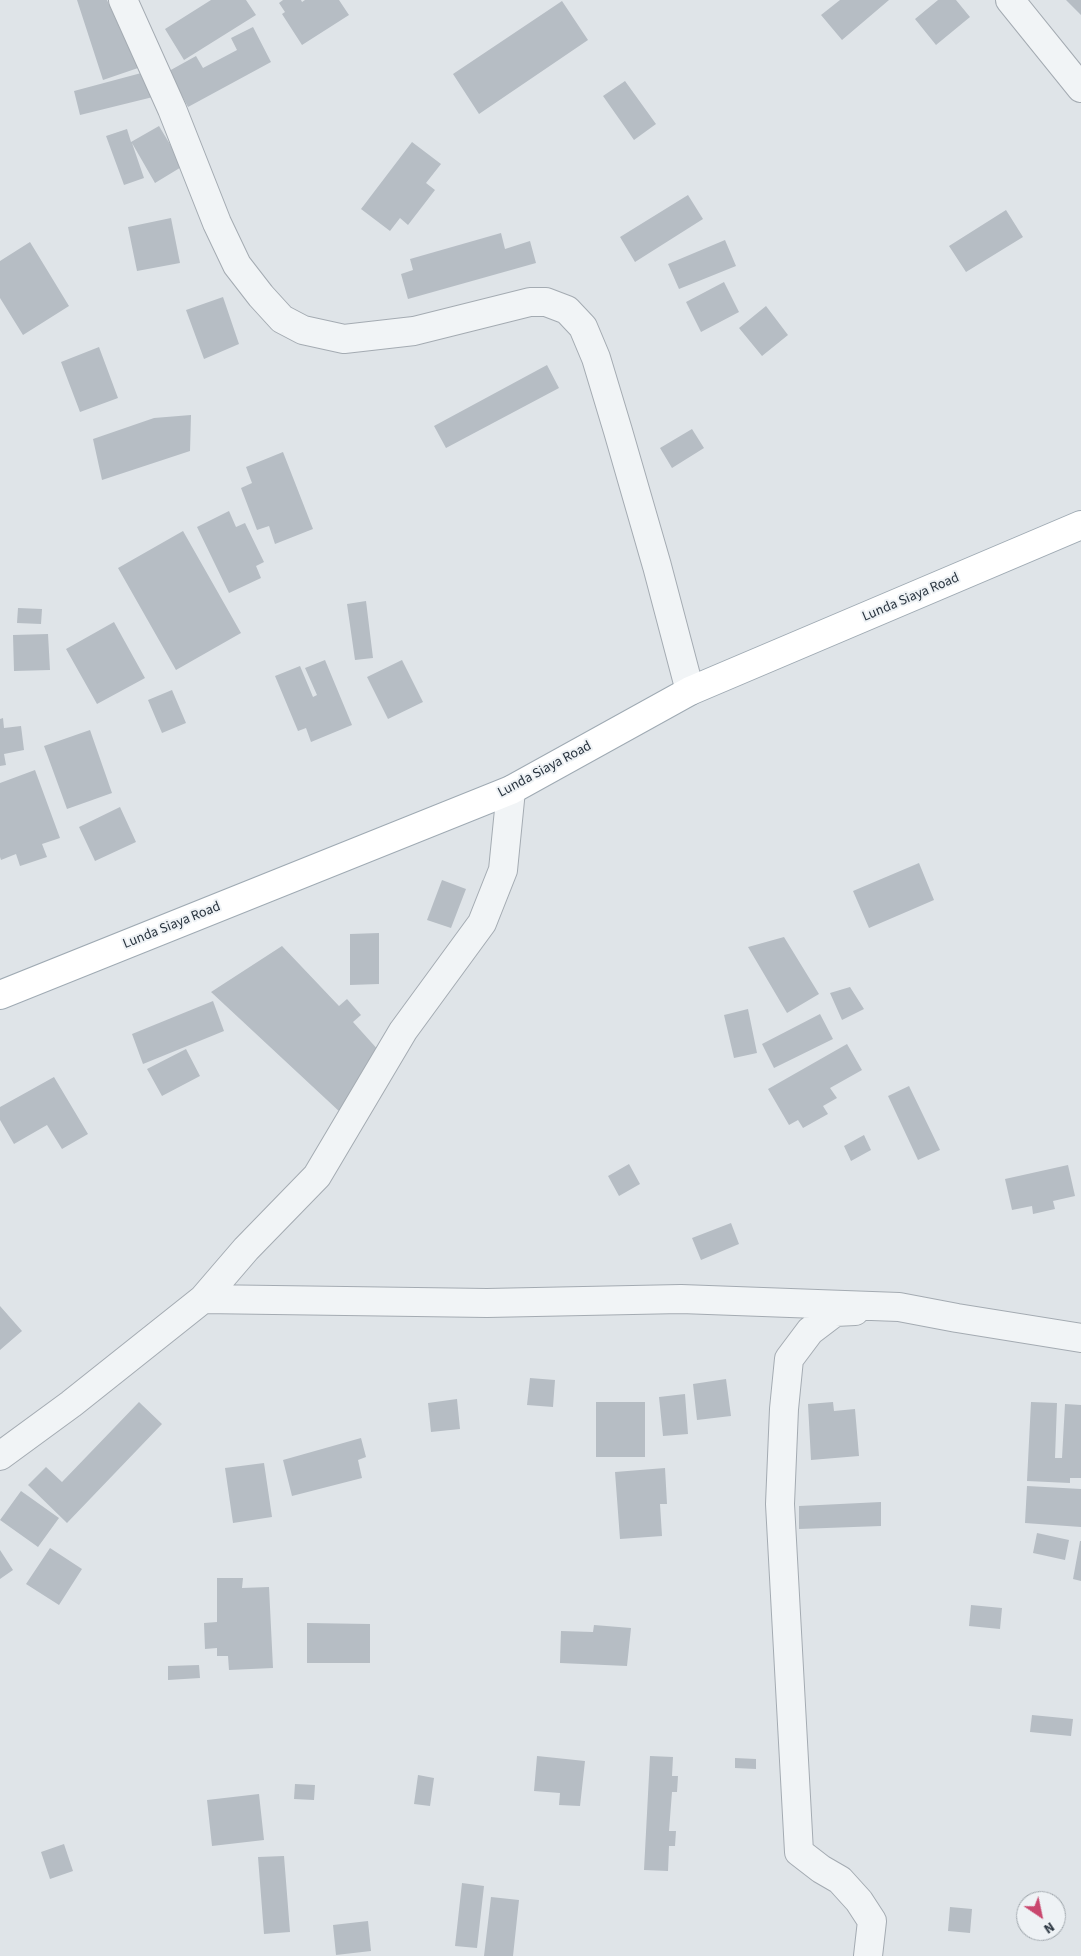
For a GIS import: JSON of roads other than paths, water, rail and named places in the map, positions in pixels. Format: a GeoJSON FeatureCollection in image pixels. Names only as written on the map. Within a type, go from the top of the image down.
{"type":"FeatureCollection","features":[{"type":"Feature","properties":{"kind":"main road","name":"Lunda Siaya Road"},"geometry":{"type":"LineString","coordinates":[[0,995],[510,790],[690,691],[1081,525]]}},
{"type":"Feature","properties":{"kind":"street"},"geometry":{"type":"LineString","coordinates":[[123,0],[172,108],[218,223],[237,264],[261,296],[282,319],[303,330],[344,339],[414,331],[530,302],[546,302],[568,310],[583,327],[596,358],[618,431],[657,566],[690,691]]}},
{"type":"Feature","properties":{"kind":"street"},"geometry":{"type":"LineString","coordinates":[[1010,0],[1081,88]]}},
{"type":"Feature","properties":{"kind":"street"},"geometry":{"type":"LineString","coordinates":[[0,1456],[71,1404],[203,1299],[246,1249],[317,1176],[403,1031],[482,923],[503,870],[510,790]]}},
{"type":"Feature","properties":{"kind":"street"},"geometry":{"type":"LineString","coordinates":[[203,1299],[487,1303],[681,1299],[899,1307],[1081,1338]]}},
{"type":"Feature","properties":{"kind":"street"},"geometry":{"type":"LineString","coordinates":[[868,1956],[872,1921],[868,1914],[840,1880],[799,1852],[780,1494],[784,1409],[789,1359],[810,1331],[835,1312],[899,1307]]}}]}
